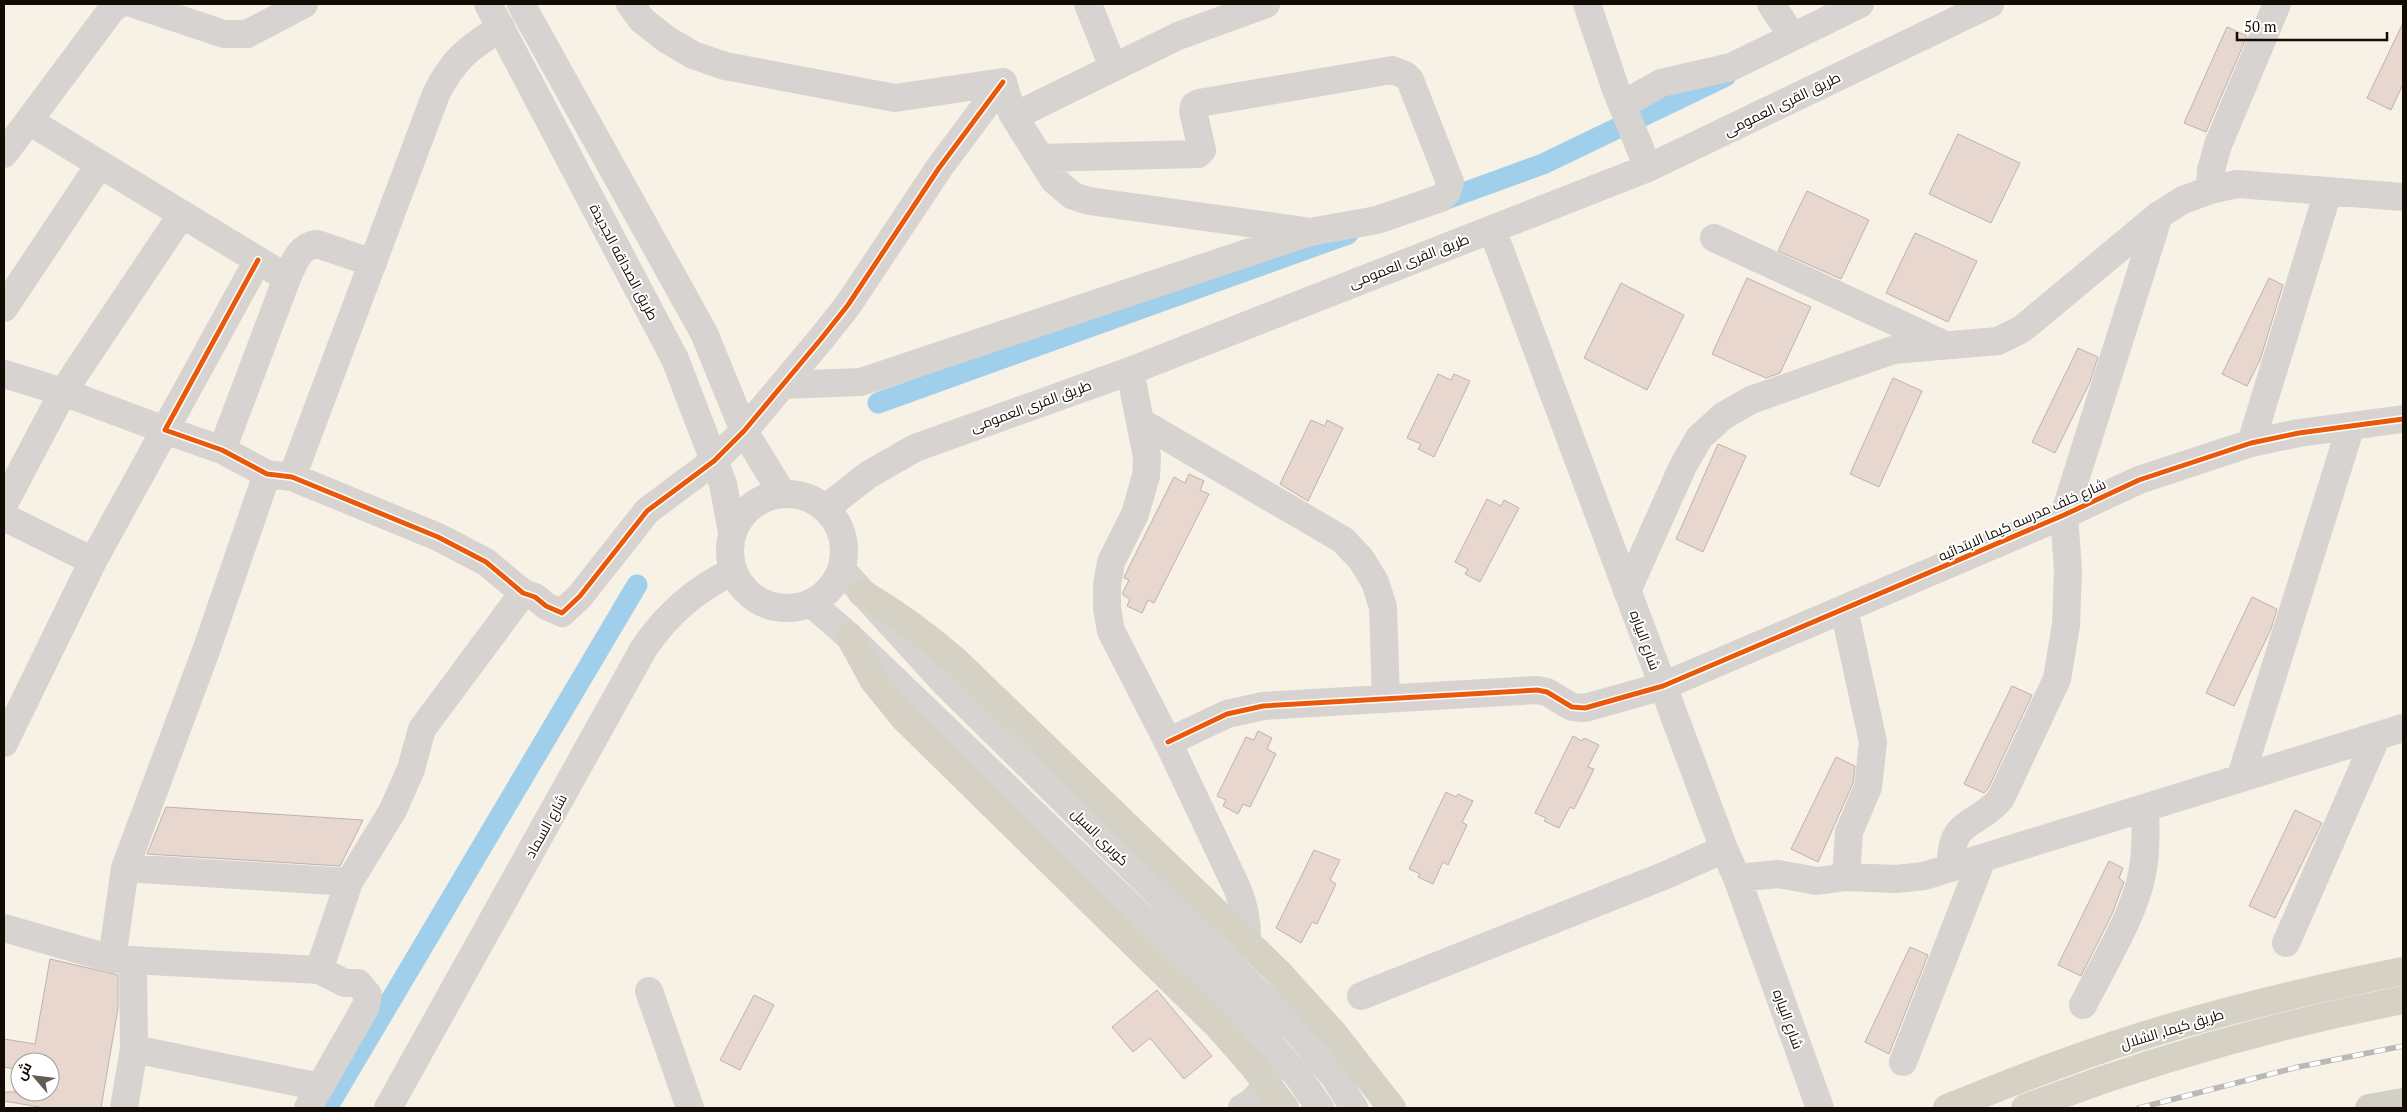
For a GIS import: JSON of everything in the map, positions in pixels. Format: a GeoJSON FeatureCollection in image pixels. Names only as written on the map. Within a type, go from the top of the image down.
{"type":"FeatureCollection","features":[{"type":"Feature","properties":{"kind":"highway"},"geometry":{"type":"LineString","coordinates":[[862,593],[896,613],[956,661],[1278,972],[1362,1068],[1392,1108]]}},
{"type":"Feature","properties":{"kind":"highway"},"geometry":{"type":"LineString","coordinates":[[850,637],[874,681],[904,718],[1218,1026],[1268,1084],[1284,1108]]}},
{"type":"Feature","properties":{"kind":"highway","name":"طريق كيما, الشلال"},"geometry":{"type":"LineString","coordinates":[[1946,1108],[2064,1062],[2247,1006],[2403,971]]}},
{"type":"Feature","properties":{"kind":"highway","name":"طريق كيما, الشلال"},"geometry":{"type":"LineString","coordinates":[[2026,1108],[2072,1090],[2163,1060],[2255,1033],[2403,1000]]}},
{"type":"Feature","properties":{"kind":"highway"},"geometry":{"type":"LineString","coordinates":[[2064,1062],[2072,1090]]}},
{"type":"Feature","properties":{"kind":"main road"},"geometry":{"type":"LineString","coordinates":[[2369,1108],[2403,1102]]}},
{"type":"Feature","properties":{"kind":"street"},"geometry":{"type":"LineString","coordinates":[[4,154],[112,9],[120,4]]}},
{"type":"Feature","properties":{"kind":"street"},"geometry":{"type":"LineString","coordinates":[[134,4],[224,34],[247,34],[304,4]]}},
{"type":"Feature","properties":{"kind":"street"},"geometry":{"type":"LineString","coordinates":[[521,4],[704,333],[744,431],[782,493]]}},
{"type":"Feature","properties":{"kind":"street"},"geometry":{"type":"LineString","coordinates":[[630,4],[642,20],[666,39],[693,55],[725,66],[895,98],[1003,82]]}},
{"type":"Feature","properties":{"kind":"street"},"geometry":{"type":"LineString","coordinates":[[1088,4],[1113,67]]}},
{"type":"Feature","properties":{"kind":"street"},"geometry":{"type":"LineString","coordinates":[[1012,113],[1027,110],[1113,67],[1212,13],[1266,4]]}},
{"type":"Feature","properties":{"kind":"street"},"geometry":{"type":"LineString","coordinates":[[1588,4],[1624,108],[1646,162]]}},
{"type":"Feature","properties":{"kind":"street"},"geometry":{"type":"LineString","coordinates":[[1771,4],[1792,36]]}},
{"type":"Feature","properties":{"kind":"street"},"geometry":{"type":"LineString","coordinates":[[1624,108],[1661,83],[1731,67],[1860,4]]}},
{"type":"Feature","properties":{"kind":"street","name":"طريق القرى العمومى"},"geometry":{"type":"LineString","coordinates":[[826,508],[868,475],[915,448],[1130,370],[1492,229],[1646,162],[1990,4]]}},
{"type":"Feature","properties":{"kind":"street"},"geometry":{"type":"LineString","coordinates":[[2210,190],[2211,170],[2218,146],[2277,4]]}},
{"type":"Feature","properties":{"kind":"street"},"geometry":{"type":"LineString","coordinates":[[124,1108],[134,1049],[122,960],[125,868],[207,648],[279,476],[373,262],[436,94],[448,70],[494,15]]}},
{"type":"Feature","properties":{"kind":"street","name":"طريق الصداقه الجديدة"},"geometry":{"type":"LineString","coordinates":[[494,15],[675,359],[723,484],[732,532]]}},
{"type":"Feature","properties":{"kind":"street"},"geometry":{"type":"LineString","coordinates":[[782,385],[861,382],[1310,232],[1377,220],[1441,198],[1447,192],[1450,182],[1410,80],[1405,75],[1392,70],[1199,103],[1194,106],[1193,111],[1202,150],[1198,154],[1040,158]]}},
{"type":"Feature","properties":{"kind":"street"},"geometry":{"type":"LineString","coordinates":[[1003,82],[1012,113],[1040,158],[1062,188],[1073,196],[1089,200],[1310,232]]}},
{"type":"Feature","properties":{"kind":"street"},"geometry":{"type":"LineString","coordinates":[[4,374],[63,392],[222,450],[279,476],[438,537],[486,562],[523,593],[535,597],[546,606],[562,613],[580,596],[647,511],[714,461],[744,431],[848,305],[938,168],[1003,82]]}},
{"type":"Feature","properties":{"kind":"street"},"geometry":{"type":"LineString","coordinates":[[29,121],[287,278]]}},
{"type":"Feature","properties":{"kind":"street"},"geometry":{"type":"LineString","coordinates":[[4,308],[100,164]]}},
{"type":"Feature","properties":{"kind":"street"},"geometry":{"type":"LineString","coordinates":[[1627,590],[1683,466],[1700,438],[1723,416],[1751,400],[1893,350],[1943,344],[1998,341],[2022,329],[2160,215],[2183,200],[2210,190],[2237,184],[2403,197]]}},
{"type":"Feature","properties":{"kind":"street"},"geometry":{"type":"LineString","coordinates":[[2251,444],[2328,192]]}},
{"type":"Feature","properties":{"kind":"street"},"geometry":{"type":"LineString","coordinates":[[4,504],[63,392],[182,214]]}},
{"type":"Feature","properties":{"kind":"street"},"geometry":{"type":"LineString","coordinates":[[1951,868],[1952,849],[1959,832],[1968,822],[1990,810],[2002,798],[2057,679],[2066,625],[2068,570],[2064,515],[2160,215]]}},
{"type":"Feature","properties":{"kind":"street","name":"شارع البياره"},"geometry":{"type":"LineString","coordinates":[[1492,229],[1724,849],[1737,878],[1820,1108]]}},
{"type":"Feature","properties":{"kind":"street"},"geometry":{"type":"LineString","coordinates":[[1714,238],[1943,344]]}},
{"type":"Feature","properties":{"kind":"street"},"geometry":{"type":"LineString","coordinates":[[222,450],[287,278],[299,254],[310,245],[317,244],[373,262]]}},
{"type":"Feature","properties":{"kind":"street"},"geometry":{"type":"LineString","coordinates":[[4,743],[93,561],[258,260]]}},
{"type":"Feature","properties":{"kind":"street"},"geometry":{"type":"LineString","coordinates":[[1130,370],[1147,457],[1146,476],[1135,514],[1111,562],[1106,585],[1107,608],[1111,630],[1168,742],[1245,905],[1248,924],[1247,944]]}},
{"type":"Feature","properties":{"kind":"street","name":"شارع خلف مدرسه كيما الابتدائيه"},"geometry":{"type":"LineString","coordinates":[[1168,742],[1227,714],[1263,706],[1536,690],[1547,692],[1572,707],[1586,708],[1663,686],[2064,515],[2139,480],[2251,444],[2299,433],[2403,419]]}},
{"type":"Feature","properties":{"kind":"street"},"geometry":{"type":"LineString","coordinates":[[1141,422],[1343,540],[1361,560],[1375,582],[1384,607],[1386,699]]}},
{"type":"Feature","properties":{"kind":"street"},"geometry":{"type":"LineString","coordinates":[[2241,776],[2351,426]]}},
{"type":"Feature","properties":{"kind":"street"},"geometry":{"type":"LineString","coordinates":[[782,493],[798,494],[813,499],[826,508],[836,521],[842,536],[844,553],[841,569],[830,589],[811,603],[793,608],[774,607],[756,600],[742,587],[733,571],[729,552],[732,532],[740,518],[751,505],[766,497],[782,493]]}},
{"type":"Feature","properties":{"kind":"street"},"geometry":{"type":"LineString","coordinates":[[4,517],[93,561]]}},
{"type":"Feature","properties":{"kind":"street","name":"كوبرى السيل"},"geometry":{"type":"LineString","coordinates":[[841,569],[944,682],[1296,1030],[1336,1079],[1354,1108]]}},
{"type":"Feature","properties":{"kind":"street","name":"شارع السماد"},"geometry":{"type":"LineString","coordinates":[[388,1108],[644,648],[658,628],[680,605],[711,581],[733,571]]}},
{"type":"Feature","properties":{"kind":"street"},"geometry":{"type":"LineString","coordinates":[[319,970],[350,882],[393,810],[411,769],[422,729],[523,593]]}},
{"type":"Feature","properties":{"kind":"street","name":"كوبرى السيل"},"geometry":{"type":"LineString","coordinates":[[811,603],[850,637],[1255,1026],[1300,1079],[1320,1108]]}},
{"type":"Feature","properties":{"kind":"street"},"geometry":{"type":"LineString","coordinates":[[1844,609],[1873,742],[1868,787],[1849,832],[1846,877]]}},
{"type":"Feature","properties":{"kind":"street"},"geometry":{"type":"LineString","coordinates":[[1737,878],[1778,874],[1817,882],[1846,877],[1896,879],[1924,876],[2145,808],[2241,776],[2403,728]]}},
{"type":"Feature","properties":{"kind":"street"},"geometry":{"type":"LineString","coordinates":[[2286,943],[2377,736]]}},
{"type":"Feature","properties":{"kind":"street"},"geometry":{"type":"LineString","coordinates":[[2084,1005],[2134,902],[2143,871],[2146,840],[2145,808]]}},
{"type":"Feature","properties":{"kind":"street"},"geometry":{"type":"LineString","coordinates":[[1361,996],[1666,875],[1724,849]]}},
{"type":"Feature","properties":{"kind":"street"},"geometry":{"type":"LineString","coordinates":[[1903,1062],[1982,858]]}},
{"type":"Feature","properties":{"kind":"street"},"geometry":{"type":"LineString","coordinates":[[125,868],[350,882]]}},
{"type":"Feature","properties":{"kind":"street"},"geometry":{"type":"LineString","coordinates":[[4,928],[122,960],[319,970],[345,983],[358,983],[366,990],[368,999],[314,1098],[134,1049]]}},
{"type":"Feature","properties":{"kind":"street"},"geometry":{"type":"LineString","coordinates":[[648,992],[690,1108]]}},
{"type":"Feature","properties":{"kind":"street"},"geometry":{"type":"LineString","coordinates":[[1242,1108],[1251,1103],[1268,1084]]}},
{"type":"Feature","properties":{"kind":"building"},"geometry":{"type":"Polygon","coordinates":[[[2403,23],[2403,84],[2391,110],[2367,98],[2403,23]]]}},
{"type":"Feature","properties":{"kind":"building"},"geometry":{"type":"Polygon","coordinates":[[[2227,27],[2247,36],[2206,132],[2184,123],[2227,27]]]}},
{"type":"Feature","properties":{"kind":"building"},"geometry":{"type":"Polygon","coordinates":[[[1958,134],[2020,163],[1991,223],[1929,194],[1958,134]]]}},
{"type":"Feature","properties":{"kind":"building"},"geometry":{"type":"Polygon","coordinates":[[[1807,191],[1869,220],[1841,279],[1778,251],[1807,191]]]}},
{"type":"Feature","properties":{"kind":"building"},"geometry":{"type":"Polygon","coordinates":[[[1915,233],[1977,261],[1948,322],[1886,293],[1915,233]]]}},
{"type":"Feature","properties":{"kind":"building"},"geometry":{"type":"Polygon","coordinates":[[[1747,278],[1811,307],[1780,373],[1766,378],[1712,354],[1747,278]]]}},
{"type":"Feature","properties":{"kind":"building"},"geometry":{"type":"Polygon","coordinates":[[[2269,278],[2283,285],[2260,360],[2247,386],[2222,374],[2269,278]]]}},
{"type":"Feature","properties":{"kind":"building"},"geometry":{"type":"Polygon","coordinates":[[[1621,283],[1684,315],[1647,390],[1584,358],[1621,283]]]}},
{"type":"Feature","properties":{"kind":"building"},"geometry":{"type":"Polygon","coordinates":[[[2078,348],[2098,357],[2090,382],[2055,453],[2032,442],[2078,348]]]}},
{"type":"Feature","properties":{"kind":"building"},"geometry":{"type":"Polygon","coordinates":[[[1438,374],[1451,380],[1454,374],[1470,381],[1434,457],[1418,449],[1421,444],[1407,438],[1438,374]]]}},
{"type":"Feature","properties":{"kind":"building"},"geometry":{"type":"Polygon","coordinates":[[[1893,378],[1922,391],[1879,487],[1850,474],[1893,378]]]}},
{"type":"Feature","properties":{"kind":"building"},"geometry":{"type":"Polygon","coordinates":[[[1311,420],[1325,426],[1327,420],[1343,428],[1308,501],[1280,484],[1311,420]]]}},
{"type":"Feature","properties":{"kind":"building"},"geometry":{"type":"Polygon","coordinates":[[[1718,444],[1746,456],[1703,552],[1676,539],[1718,444]]]}},
{"type":"Feature","properties":{"kind":"building"},"geometry":{"type":"Polygon","coordinates":[[[1189,474],[1204,481],[1200,490],[1209,494],[1154,603],[1148,600],[1142,613],[1127,606],[1130,599],[1123,595],[1123,592],[1129,580],[1124,578],[1125,575],[1174,477],[1185,483],[1189,474]]]}},
{"type":"Feature","properties":{"kind":"building"},"geometry":{"type":"Polygon","coordinates":[[[1487,499],[1501,506],[1504,500],[1519,508],[1480,582],[1465,574],[1468,569],[1455,562],[1487,499]]]}},
{"type":"Feature","properties":{"kind":"building"},"geometry":{"type":"Polygon","coordinates":[[[2252,597],[2277,609],[2271,629],[2234,706],[2206,693],[2252,597]]]}},
{"type":"Feature","properties":{"kind":"building"},"geometry":{"type":"Polygon","coordinates":[[[2012,686],[2032,695],[1988,789],[1984,793],[1964,784],[2012,686]]]}},
{"type":"Feature","properties":{"kind":"building"},"geometry":{"type":"Polygon","coordinates":[[[1258,731],[1272,738],[1267,749],[1276,754],[1250,807],[1243,804],[1238,814],[1223,806],[1226,800],[1217,796],[1246,737],[1254,740],[1258,731]]]}},
{"type":"Feature","properties":{"kind":"building"},"geometry":{"type":"Polygon","coordinates":[[[1573,736],[1582,741],[1584,738],[1599,745],[1588,767],[1594,769],[1574,809],[1570,807],[1559,828],[1544,821],[1546,818],[1535,813],[1573,736]]]}},
{"type":"Feature","properties":{"kind":"building"},"geometry":{"type":"Polygon","coordinates":[[[1836,757],[1855,766],[1853,783],[1818,862],[1791,849],[1836,757]]]}},
{"type":"Feature","properties":{"kind":"building"},"geometry":{"type":"Polygon","coordinates":[[[1446,792],[1456,797],[1458,794],[1473,801],[1462,822],[1467,825],[1448,865],[1443,862],[1433,884],[1418,877],[1420,874],[1409,869],[1446,792]]]}},
{"type":"Feature","properties":{"kind":"building"},"geometry":{"type":"Polygon","coordinates":[[[166,807],[363,820],[340,866],[147,854],[166,807]]]}},
{"type":"Feature","properties":{"kind":"building"},"geometry":{"type":"Polygon","coordinates":[[[2295,810],[2322,823],[2275,918],[2249,906],[2295,810]]]}},
{"type":"Feature","properties":{"kind":"building"},"geometry":{"type":"Polygon","coordinates":[[[1314,850],[1340,860],[1330,880],[1336,884],[1317,924],[1312,922],[1301,943],[1276,928],[1314,850]]]}},
{"type":"Feature","properties":{"kind":"building"},"geometry":{"type":"Polygon","coordinates":[[[2109,861],[2123,868],[2119,878],[2124,882],[2112,914],[2081,976],[2058,965],[2109,861]]]}},
{"type":"Feature","properties":{"kind":"building"},"geometry":{"type":"Polygon","coordinates":[[[1910,947],[1928,955],[1889,1054],[1865,1042],[1910,947]]]}},
{"type":"Feature","properties":{"kind":"building"},"geometry":{"type":"Polygon","coordinates":[[[50,959],[118,975],[118,1008],[101,1108],[45,1108],[4,1101],[4,1092],[10,1092],[10,1102],[60,1102],[60,1052],[10,1052],[10,1068],[4,1067],[4,1039],[35,1044],[50,959]]]}},
{"type":"Feature","properties":{"kind":"building"},"geometry":{"type":"Polygon","coordinates":[[[1157,990],[1212,1056],[1184,1079],[1150,1038],[1133,1052],[1112,1027],[1157,990]]]}},
{"type":"Feature","properties":{"kind":"building"},"geometry":{"type":"Polygon","coordinates":[[[754,995],[774,1005],[740,1070],[720,1060],[754,995]]]}},
{"type":"Feature","properties":{"kind":"waterway"},"geometry":{"type":"LineString","coordinates":[[1433,204],[1543,164],[1726,76]]}},
{"type":"Feature","properties":{"kind":"waterway"},"geometry":{"type":"LineString","coordinates":[[878,403],[1348,234]]}},
{"type":"Feature","properties":{"kind":"waterway"},"geometry":{"type":"LineString","coordinates":[[327,1108],[637,585]]}},
{"type":"Feature","properties":{"kind":"railway"},"geometry":{"type":"LineString","coordinates":[[2139,1108],[2298,1067],[2403,1046]]}},
{"type":"Feature","properties":{"kind":"cycle path"},"geometry":{"type":"LineString","coordinates":[[258,260],[165,430],[222,450],[267,474],[292,477],[438,537],[486,562],[523,593],[535,597],[546,606],[562,613],[580,596],[647,511],[714,461],[744,431],[821,339],[848,305],[939,168],[1003,82]]}},
{"type":"Feature","properties":{"kind":"cycle path"},"geometry":{"type":"LineString","coordinates":[[1168,742],[1227,714],[1263,706],[1537,690],[1547,692],[1572,707],[1585,708],[1663,686],[2064,515],[2139,480],[2251,443],[2299,433],[2403,419]]}}]}
